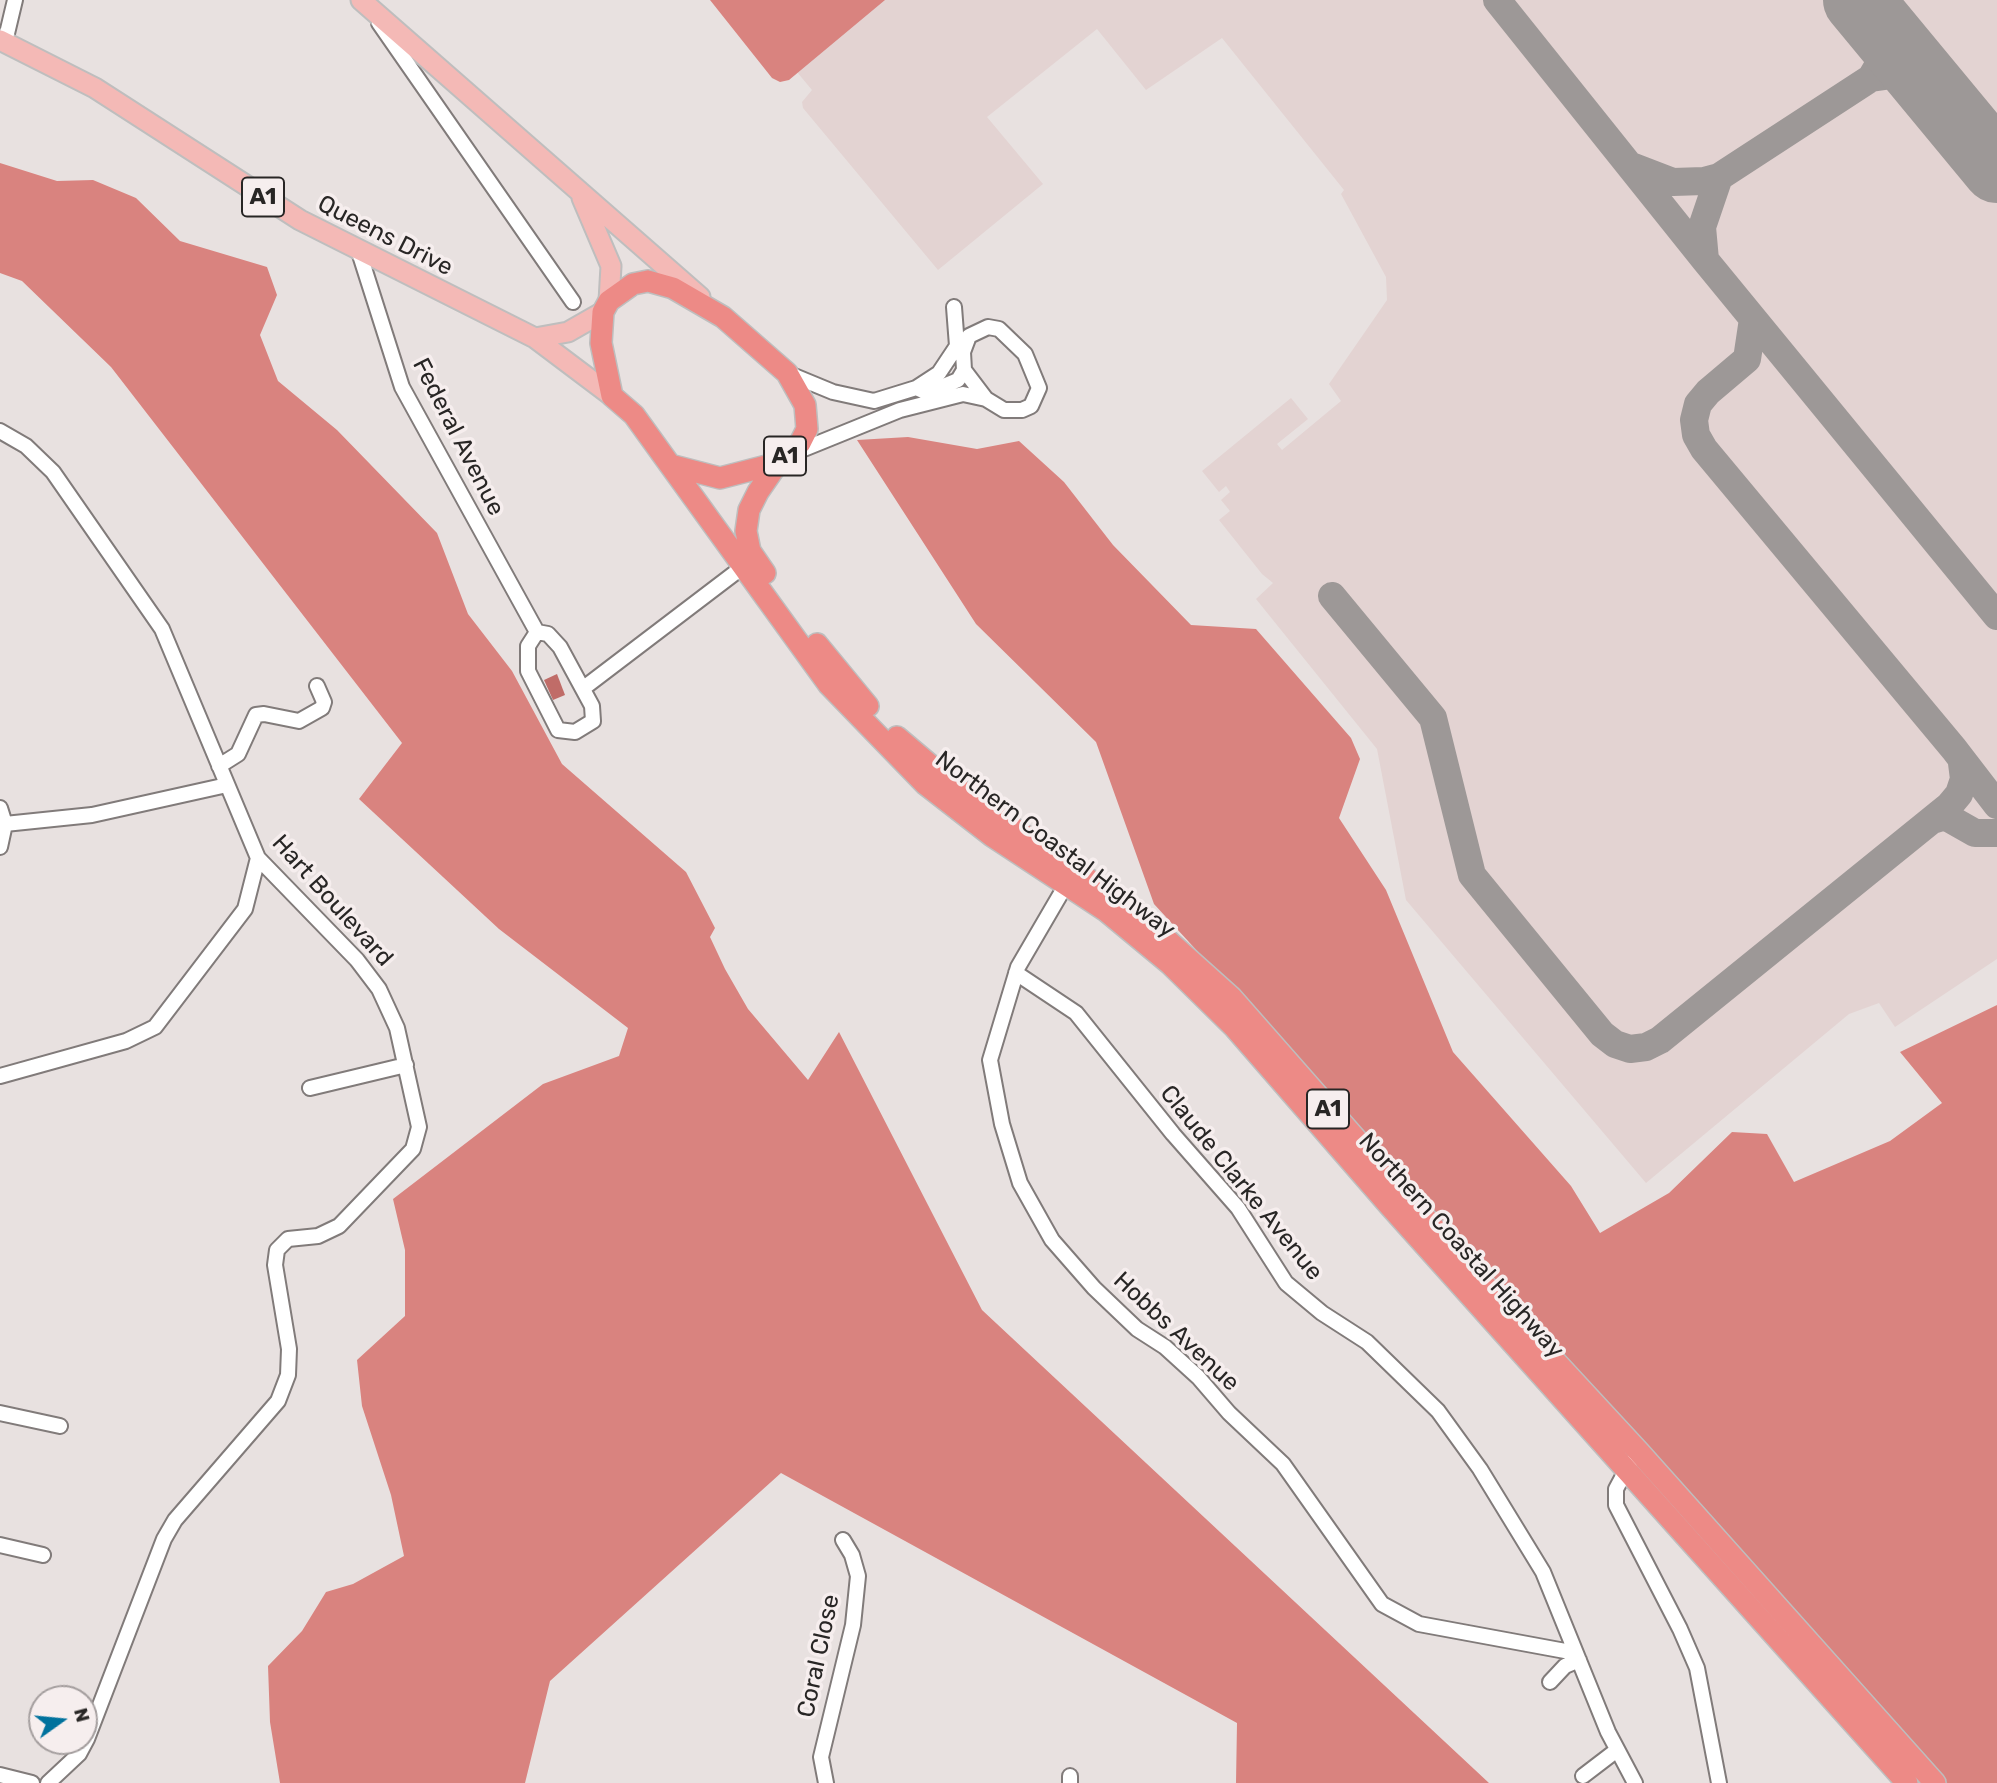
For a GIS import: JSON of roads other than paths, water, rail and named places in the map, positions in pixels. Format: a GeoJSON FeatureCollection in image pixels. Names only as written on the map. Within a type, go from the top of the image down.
{"type":"FeatureCollection","features":[{"type":"Feature","properties":{"kind":"highway","name":"A1"},"geometry":{"type":"LineString","coordinates":[[606,307],[633,284],[648,281],[663,283],[723,317],[787,373],[805,405],[807,429],[800,443],[781,460],[720,478],[670,465],[634,415],[612,396]]}},
{"type":"Feature","properties":{"kind":"highway"},"geometry":{"type":"LineString","coordinates":[[606,307],[601,343],[612,396]]}},
{"type":"Feature","properties":{"kind":"highway","name":"Northern Coastal Highway"},"geometry":{"type":"LineString","coordinates":[[781,460],[749,510],[746,531],[750,551],[829,660],[864,703],[906,745],[968,797],[1135,911],[1231,997],[1479,1279],[1639,1452],[1934,1783]]}},
{"type":"Feature","properties":{"kind":"highway","name":"Northern Coastal Highway"},"geometry":{"type":"LineString","coordinates":[[670,465],[829,685],[925,784],[992,836],[1067,883],[1170,964],[1235,1028],[1907,1783]]}},
{"type":"Feature","properties":{"kind":"main road"},"geometry":{"type":"LineString","coordinates":[[363,2],[723,317]]}},
{"type":"Feature","properties":{"kind":"main road","name":"Queens Drive"},"geometry":{"type":"LineString","coordinates":[[2,41],[95,88],[300,220],[359,253],[535,338],[612,396]]}},
{"type":"Feature","properties":{"kind":"main road"},"geometry":{"type":"LineString","coordinates":[[577,188],[611,266],[606,307]]}},
{"type":"Feature","properties":{"kind":"main road","name":"A1"},"geometry":{"type":"LineString","coordinates":[[535,338],[568,332],[606,307]]}},
{"type":"Feature","properties":{"kind":"street"},"geometry":{"type":"LineString","coordinates":[[2,41],[15,0]]}},
{"type":"Feature","properties":{"kind":"street"},"geometry":{"type":"LineString","coordinates":[[363,2],[573,302]]}},
{"type":"Feature","properties":{"kind":"street","name":"Federal Avenue"},"geometry":{"type":"LineString","coordinates":[[359,253],[402,387],[537,632]]}},
{"type":"Feature","properties":{"kind":"street"},"geometry":{"type":"LineString","coordinates":[[787,373],[833,392],[874,401],[916,388],[939,373],[957,346],[954,307]]}},
{"type":"Feature","properties":{"kind":"street"},"geometry":{"type":"LineString","coordinates":[[781,460],[900,410],[963,394],[986,399],[1004,410],[1021,410],[1031,406],[1039,388],[1025,354],[999,329],[979,328],[966,341],[964,370],[958,380],[927,393],[916,388]]}},
{"type":"Feature","properties":{"kind":"street"},"geometry":{"type":"LineString","coordinates":[[964,370],[986,399]]}},
{"type":"Feature","properties":{"kind":"street","name":"Hart Boulevard"},"geometry":{"type":"LineString","coordinates":[[0,431],[26,446],[53,472],[155,618],[184,677],[258,858],[369,975],[389,1008],[416,1107],[418,1140],[413,1149],[339,1226],[318,1236],[288,1239],[277,1250],[275,1265],[289,1349],[288,1375],[278,1401],[175,1520],[164,1539],[87,1739],[79,1754],[48,1783]]}},
{"type":"Feature","properties":{"kind":"street"},"geometry":{"type":"LineString","coordinates":[[584,687],[744,565]]}},
{"type":"Feature","properties":{"kind":"street"},"geometry":{"type":"LineString","coordinates":[[537,632],[548,634],[561,647],[584,687],[592,706],[593,721],[575,732],[558,730],[528,671],[528,646],[537,632]]}},
{"type":"Feature","properties":{"kind":"street"},"geometry":{"type":"LineString","coordinates":[[219,766],[238,754],[256,715],[299,720],[322,708],[324,702],[317,686]]}},
{"type":"Feature","properties":{"kind":"street"},"geometry":{"type":"LineString","coordinates":[[5,824],[92,815],[227,785]]}},
{"type":"Feature","properties":{"kind":"street"},"geometry":{"type":"LineString","coordinates":[[0,808],[5,824],[0,847]]}},
{"type":"Feature","properties":{"kind":"street"},"geometry":{"type":"LineString","coordinates":[[0,1076],[126,1041],[155,1027],[245,909],[258,858]]}},
{"type":"Feature","properties":{"kind":"street","name":"Hobbs Avenue"},"geometry":{"type":"LineString","coordinates":[[1067,883],[1016,973],[990,1060],[1002,1124],[1020,1183],[1052,1240],[1094,1287],[1138,1329],[1165,1347],[1198,1377],[1229,1413],[1283,1464],[1382,1604],[1419,1624],[1577,1656]]}},
{"type":"Feature","properties":{"kind":"street","name":"Claude Clarke Avenue"},"geometry":{"type":"LineString","coordinates":[[1016,973],[1076,1013],[1173,1134],[1238,1208],[1286,1283],[1322,1313],[1367,1342],[1438,1411],[1480,1469],[1544,1572],[1617,1750],[1635,1783]]}},
{"type":"Feature","properties":{"kind":"street"},"geometry":{"type":"LineString","coordinates":[[310,1087],[406,1065]]}},
{"type":"Feature","properties":{"kind":"street"},"geometry":{"type":"LineString","coordinates":[[0,1413],[60,1426]]}},
{"type":"Feature","properties":{"kind":"street"},"geometry":{"type":"LineString","coordinates":[[1639,1452],[1616,1489],[1616,1505],[1680,1629],[1697,1668],[1707,1709],[1719,1783]]}},
{"type":"Feature","properties":{"kind":"street","name":"Coral Close"},"geometry":{"type":"LineString","coordinates":[[826,1783],[821,1757],[853,1625],[858,1576],[852,1555],[843,1540]]}},
{"type":"Feature","properties":{"kind":"street"},"geometry":{"type":"LineString","coordinates":[[0,1545],[44,1555]]}},
{"type":"Feature","properties":{"kind":"street"},"geometry":{"type":"LineString","coordinates":[[1550,1682],[1577,1656]]}},
{"type":"Feature","properties":{"kind":"street"},"geometry":{"type":"LineString","coordinates":[[1583,1776],[1617,1750]]}},
{"type":"Feature","properties":{"kind":"street"},"geometry":{"type":"LineString","coordinates":[[0,1775],[32,1783]]}}]}
